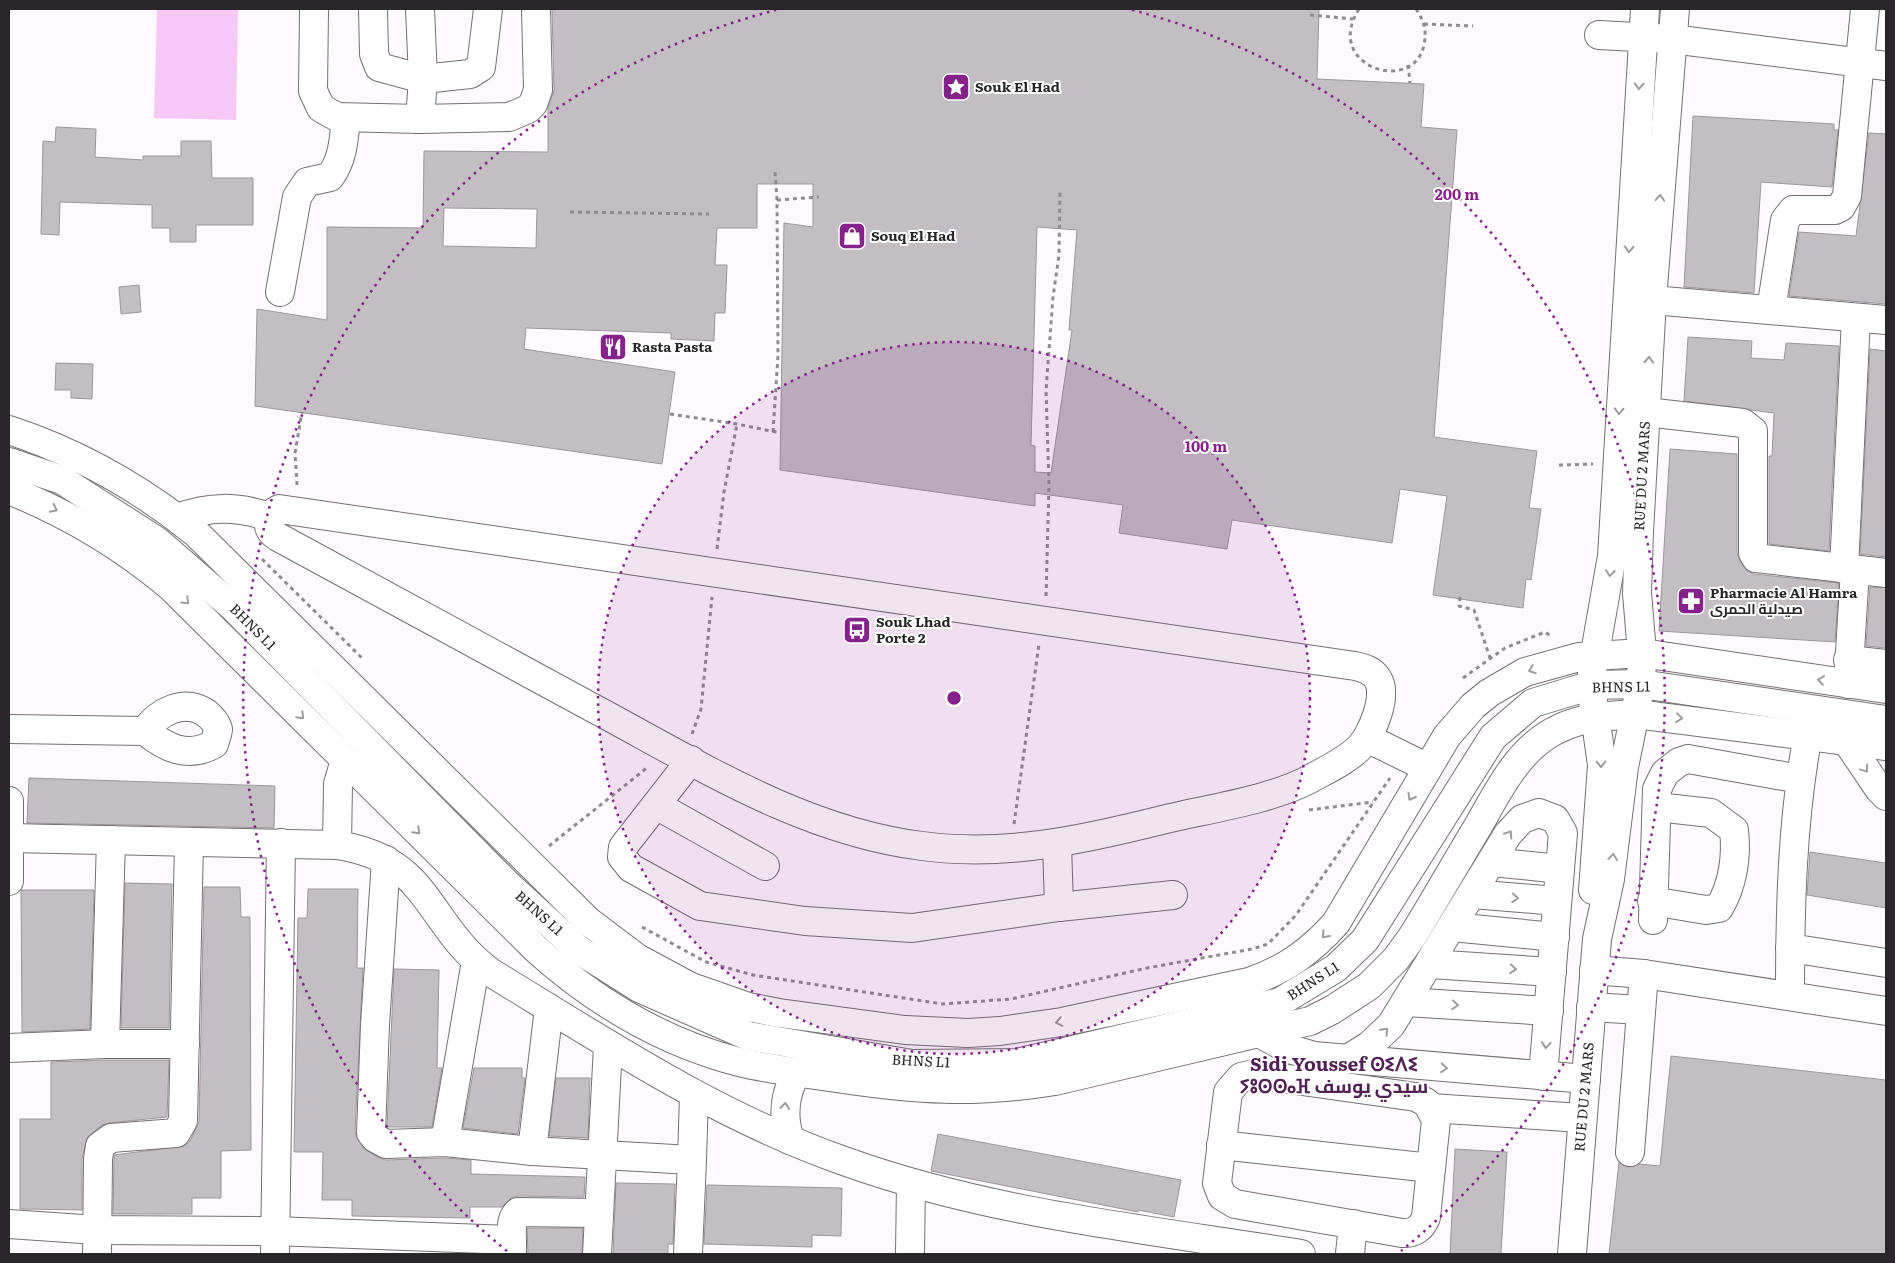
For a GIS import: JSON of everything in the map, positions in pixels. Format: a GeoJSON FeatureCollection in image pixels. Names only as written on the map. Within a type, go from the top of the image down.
{"type":"FeatureCollection","features":[{"type":"Feature","properties":{"kind":"street"},"geometry":{"type":"LineString","coordinates":[[314,9],[313,91],[316,100],[329,114],[346,118],[420,119],[509,117],[528,109],[533,104],[538,90],[536,9]]}},
{"type":"Feature","properties":{"kind":"street"},"geometry":{"type":"LineString","coordinates":[[374,9],[374,54],[379,66],[424,80],[470,74],[481,67],[488,9]]}},
{"type":"Feature","properties":{"kind":"street"},"geometry":{"type":"LineString","coordinates":[[420,9],[424,80],[420,119]]}},
{"type":"Feature","properties":{"kind":"street","name":"RUE DU 2 MARS"},"geometry":{"type":"LineString","coordinates":[[1597,939],[1593,874],[1602,765],[1593,672],[1612,556],[1616,464],[1645,9]]}},
{"type":"Feature","properties":{"kind":"street","name":"RUE DU 2 MARS"},"geometry":{"type":"LineString","coordinates":[[1572,1254],[1597,939],[1610,879],[1624,767],[1636,714],[1641,671],[1637,593],[1646,412],[1652,300],[1675,9]]}},
{"type":"Feature","properties":{"kind":"street"},"geometry":{"type":"LineString","coordinates":[[1771,310],[1788,214],[1793,210],[1835,210],[1845,203],[1874,64],[1865,9]]}},
{"type":"Feature","properties":{"kind":"street"},"geometry":{"type":"LineString","coordinates":[[1599,35],[1672,39],[1874,64]]}},
{"type":"Feature","properties":{"kind":"street"},"geometry":{"type":"LineString","coordinates":[[280,292],[297,197],[307,182],[330,177],[336,169],[343,151],[346,118]]}},
{"type":"Feature","properties":{"kind":"street"},"geometry":{"type":"LineString","coordinates":[[1652,300],[1886,320]]}},
{"type":"Feature","properties":{"kind":"street"},"geometry":{"type":"LineString","coordinates":[[1848,672],[1856,318]]}},
{"type":"Feature","properties":{"kind":"street"},"geometry":{"type":"LineString","coordinates":[[1646,412],[1743,423],[1752,431],[1752,552],[1759,560],[1886,573]]}},
{"type":"Feature","properties":{"kind":"street"},"geometry":{"type":"LineString","coordinates":[[9,430],[36,439],[96,465],[149,497],[177,518],[218,553],[520,856],[600,931],[637,958],[691,987],[748,1007],[778,1013],[913,1031],[960,1033],[1000,1031],[1072,1020],[1249,982],[1267,976],[1301,957],[1316,945],[1336,923],[1428,768],[1462,717],[1489,693],[1526,672],[1552,663],[1593,672],[1848,672],[1886,664]]}},
{"type":"Feature","properties":{"kind":"street","name":"BHNS L1"},"geometry":{"type":"LineString","coordinates":[[9,450],[68,472],[119,498],[162,526],[251,606],[356,717],[551,912],[589,941],[643,976],[693,1002],[752,1026],[905,1052],[972,1054],[1022,1048],[1260,996],[1292,981],[1324,961],[1362,924],[1431,815],[1470,758],[1502,718],[1526,696],[1593,672]]}},
{"type":"Feature","properties":{"kind":"street","name":"BHNS L1"},"geometry":{"type":"LineString","coordinates":[[9,462],[62,480],[157,541],[233,607],[506,883],[579,950],[639,988],[748,1036],[912,1064],[1017,1063],[1280,1002],[1336,968],[1365,940],[1493,737],[1533,703],[1593,672]]}},
{"type":"Feature","properties":{"kind":"street"},"geometry":{"type":"LineString","coordinates":[[9,490],[76,520],[141,562],[199,614],[536,949],[588,992],[630,1018],[675,1041],[739,1062],[911,1088],[983,1090],[1055,1080],[1261,1034],[1310,1021],[1354,998],[1383,973],[1412,937],[1522,756],[1548,735],[1571,723],[1596,716],[1636,714],[1886,746]]}},
{"type":"Feature","properties":{"kind":"street"},"geometry":{"type":"LineString","coordinates":[[177,518],[199,510],[224,508],[255,512],[270,517]]}},
{"type":"Feature","properties":{"kind":"street"},"geometry":{"type":"LineString","coordinates":[[279,509],[1043,621],[1363,668],[1376,676],[1381,690],[1376,717],[1367,738],[1350,755],[1309,780],[1277,793],[1057,844],[1016,849],[950,849],[902,843],[857,833],[787,809],[683,756],[278,537],[269,528],[270,517],[279,509]]}},
{"type":"Feature","properties":{"kind":"street","name":"BHNS L1"},"geometry":{"type":"LineString","coordinates":[[1641,671],[1886,708]]}},
{"type":"Feature","properties":{"kind":"street","name":"BHNS L1"},"geometry":{"type":"LineString","coordinates":[[1641,671],[1886,720]]}},
{"type":"Feature","properties":{"kind":"street"},"geometry":{"type":"LineString","coordinates":[[1848,672],[1886,689]]}},
{"type":"Feature","properties":{"kind":"street"},"geometry":{"type":"LineString","coordinates":[[9,729],[145,731]]}},
{"type":"Feature","properties":{"kind":"street"},"geometry":{"type":"LineString","coordinates":[[1790,995],[1790,948],[1800,779],[1808,735]]}},
{"type":"Feature","properties":{"kind":"street"},"geometry":{"type":"LineString","coordinates":[[1367,738],[1428,768]]}},
{"type":"Feature","properties":{"kind":"street"},"geometry":{"type":"LineString","coordinates":[[1846,740],[1879,789],[1886,796]]}},
{"type":"Feature","properties":{"kind":"street"},"geometry":{"type":"LineString","coordinates":[[683,756],[656,805],[623,847],[622,857],[632,868],[700,906],[805,921],[912,928],[1059,907],[1173,895]]}},
{"type":"Feature","properties":{"kind":"street"},"geometry":{"type":"LineString","coordinates":[[1657,807],[1711,812],[1734,830],[1736,848],[1728,893],[1719,908],[1706,910],[1652,910],[1657,789],[1665,772],[1679,762],[1688,759],[1800,779]]}},
{"type":"Feature","properties":{"kind":"street"},"geometry":{"type":"LineString","coordinates":[[337,845],[338,784],[345,760]]}},
{"type":"Feature","properties":{"kind":"street"},"geometry":{"type":"LineString","coordinates":[[9,801],[9,881]]}},
{"type":"Feature","properties":{"kind":"street"},"geometry":{"type":"LineString","coordinates":[[656,805],[765,866]]}},
{"type":"Feature","properties":{"kind":"street"},"geometry":{"type":"LineString","coordinates":[[1346,1060],[1381,1036],[1406,1002],[1514,826],[1522,819],[1539,813],[1547,814],[1560,825],[1563,833],[1543,1076]]}},
{"type":"Feature","properties":{"kind":"street"},"geometry":{"type":"LineString","coordinates":[[10,838],[337,845],[370,852],[386,860],[415,882],[454,938],[476,961],[608,1046],[694,1095],[790,1140],[844,1161],[911,1183],[1011,1208],[1191,1245],[1301,1254]]}},
{"type":"Feature","properties":{"kind":"street"},"geometry":{"type":"LineString","coordinates":[[105,1044],[111,840]]}},
{"type":"Feature","properties":{"kind":"street"},"geometry":{"type":"LineString","coordinates":[[98,1242],[98,1159],[100,1146],[111,1138],[176,1133],[180,1130],[184,1121],[189,842]]}},
{"type":"Feature","properties":{"kind":"street"},"geometry":{"type":"LineString","coordinates":[[274,1243],[281,843]]}},
{"type":"Feature","properties":{"kind":"street"},"geometry":{"type":"LineString","coordinates":[[1057,844],[1059,907]]}},
{"type":"Feature","properties":{"kind":"street"},"geometry":{"type":"LineString","coordinates":[[386,860],[375,1025],[371,1132],[375,1138],[386,1144],[445,1142],[532,1151],[692,1160]]}},
{"type":"Feature","properties":{"kind":"street"},"geometry":{"type":"LineString","coordinates":[[1492,862],[1560,869]]}},
{"type":"Feature","properties":{"kind":"street"},"geometry":{"type":"LineString","coordinates":[[1472,894],[1558,901]]}},
{"type":"Feature","properties":{"kind":"street"},"geometry":{"type":"LineString","coordinates":[[1452,927],[1555,937]]}},
{"type":"Feature","properties":{"kind":"street"},"geometry":{"type":"LineString","coordinates":[[1790,948],[1886,963]]}},
{"type":"Feature","properties":{"kind":"street"},"geometry":{"type":"LineString","coordinates":[[445,1142],[476,961]]}},
{"type":"Feature","properties":{"kind":"street"},"geometry":{"type":"LineString","coordinates":[[1430,964],[1552,972]]}},
{"type":"Feature","properties":{"kind":"street"},"geometry":{"type":"LineString","coordinates":[[1594,970],[1644,974],[1886,1011]]}},
{"type":"Feature","properties":{"kind":"street"},"geometry":{"type":"LineString","coordinates":[[1630,1152],[1644,974]]}},
{"type":"Feature","properties":{"kind":"street"},"geometry":{"type":"LineString","coordinates":[[1406,1002],[1549,1011]]}},
{"type":"Feature","properties":{"kind":"street"},"geometry":{"type":"LineString","coordinates":[[1591,1007],[1641,1010]]}},
{"type":"Feature","properties":{"kind":"street"},"geometry":{"type":"LineString","coordinates":[[532,1151],[548,1008]]}},
{"type":"Feature","properties":{"kind":"street"},"geometry":{"type":"LineString","coordinates":[[1261,1034],[1273,1042],[1299,1053],[1346,1060],[1586,1079]]}},
{"type":"Feature","properties":{"kind":"street"},"geometry":{"type":"LineString","coordinates":[[9,1048],[105,1044],[185,1044]]}},
{"type":"Feature","properties":{"kind":"street"},"geometry":{"type":"LineString","coordinates":[[597,1254],[608,1046]]}},
{"type":"Feature","properties":{"kind":"street"},"geometry":{"type":"LineString","coordinates":[[790,1140],[785,1123],[785,1105],[791,1082],[797,1072]]}},
{"type":"Feature","properties":{"kind":"street"},"geometry":{"type":"LineString","coordinates":[[1247,1075],[1416,1097],[1422,1099],[1432,1108],[1436,1120],[1426,1217],[1420,1228],[1408,1233],[1228,1201],[1218,1190],[1217,1183],[1228,1092],[1236,1081],[1247,1075]]}},
{"type":"Feature","properties":{"kind":"street"},"geometry":{"type":"LineString","coordinates":[[688,1254],[694,1095]]}},
{"type":"Feature","properties":{"kind":"street"},"geometry":{"type":"LineString","coordinates":[[1432,1108],[1582,1118]]}},
{"type":"Feature","properties":{"kind":"street"},"geometry":{"type":"LineString","coordinates":[[1221,1145],[1431,1168]]}},
{"type":"Feature","properties":{"kind":"street"},"geometry":{"type":"LineString","coordinates":[[910,1254],[911,1183]]}},
{"type":"Feature","properties":{"kind":"street"},"geometry":{"type":"LineString","coordinates":[[9,1224],[98,1242],[512,1247],[512,1223],[514,1216],[518,1212],[598,1213]]}},
{"type":"Feature","properties":{"kind":"street"},"geometry":{"type":"LineString","coordinates":[[1350,1254],[1354,1224]]}},
{"type":"Feature","properties":{"kind":"path"},"geometry":{"type":"LineString","coordinates":[[1359,9],[1353,19],[1350,34],[1353,48],[1361,61],[1373,69],[1388,72],[1403,69],[1415,60],[1423,48],[1426,34],[1424,24],[1416,9]]}},
{"type":"Feature","properties":{"kind":"path"},"geometry":{"type":"LineString","coordinates":[[1310,15],[1353,19]]}},
{"type":"Feature","properties":{"kind":"path"},"geometry":{"type":"LineString","coordinates":[[1424,24],[1474,26]]}},
{"type":"Feature","properties":{"kind":"path"},"geometry":{"type":"LineString","coordinates":[[1408,65],[1410,83]]}},
{"type":"Feature","properties":{"kind":"path"},"geometry":{"type":"LineString","coordinates":[[773,432],[778,356],[778,200],[775,171]]}},
{"type":"Feature","properties":{"kind":"path"},"geometry":{"type":"LineString","coordinates":[[1016,849],[1012,835],[1046,594],[1048,494],[1046,390],[1053,297],[1059,255],[1060,191]]}},
{"type":"Feature","properties":{"kind":"path"},"geometry":{"type":"LineString","coordinates":[[778,200],[819,197]]}},
{"type":"Feature","properties":{"kind":"path"},"geometry":{"type":"LineString","coordinates":[[570,212],[709,214]]}},
{"type":"Feature","properties":{"kind":"path"},"geometry":{"type":"LineString","coordinates":[[297,486],[295,453],[302,412]]}},
{"type":"Feature","properties":{"kind":"path"},"geometry":{"type":"LineString","coordinates":[[670,414],[781,433]]}},
{"type":"Feature","properties":{"kind":"path"},"geometry":{"type":"LineString","coordinates":[[549,846],[645,770],[683,756],[699,719],[724,492],[737,424]]}},
{"type":"Feature","properties":{"kind":"path"},"geometry":{"type":"LineString","coordinates":[[1560,465],[1616,464]]}},
{"type":"Feature","properties":{"kind":"path"},"geometry":{"type":"LineString","coordinates":[[260,557],[269,561]]}},
{"type":"Feature","properties":{"kind":"path"},"geometry":{"type":"LineString","coordinates":[[1460,598],[1458,606],[1474,610],[1490,658]]}},
{"type":"Feature","properties":{"kind":"path"},"geometry":{"type":"LineString","coordinates":[[1305,810],[1373,801]]}},
{"type":"Feature","properties":{"kind":"shaded area"},"geometry":{"type":"Polygon","coordinates":[[[157,9],[238,9],[236,120],[154,118],[157,9]]]}},
{"type":"Feature","properties":{"kind":"building","name":"Souq El Had"},"geometry":{"type":"Polygon","coordinates":[[[552,9],[1319,9],[1317,79],[1424,84],[1421,127],[1457,130],[1434,437],[1537,451],[1529,508],[1541,509],[1531,580],[1526,579],[1523,608],[1433,595],[1447,496],[1400,489],[1392,543],[1232,520],[1227,549],[1119,533],[1123,505],[1035,493],[1035,506],[780,470],[784,223],[813,227],[813,184],[757,184],[757,228],[717,228],[715,265],[727,265],[725,313],[715,313],[714,341],[671,339],[671,333],[526,328],[524,349],[675,372],[662,464],[255,406],[257,309],[327,320],[327,227],[423,228],[424,151],[548,152],[548,107],[554,90],[552,9]],[[444,208],[443,246],[536,248],[537,209],[444,208]],[[1037,227],[1031,445],[1035,446],[1035,472],[1051,473],[1072,330],[1069,330],[1077,230],[1037,227]]]}},
{"type":"Feature","properties":{"kind":"building"},"geometry":{"type":"Polygon","coordinates":[[[1693,116],[1834,124],[1834,130],[1838,130],[1832,187],[1761,182],[1754,293],[1684,287],[1693,116]]]}},
{"type":"Feature","properties":{"kind":"building"},"geometry":{"type":"Polygon","coordinates":[[[56,127],[96,129],[95,157],[143,160],[143,156],[181,156],[181,141],[211,141],[212,178],[253,178],[253,225],[196,225],[196,242],[170,242],[170,228],[152,228],[152,205],[60,202],[59,235],[41,234],[43,141],[55,142],[56,127]]]}},
{"type":"Feature","properties":{"kind":"building"},"geometry":{"type":"Polygon","coordinates":[[[1869,133],[1886,134],[1886,304],[1789,296],[1799,232],[1856,236],[1869,133]]]}},
{"type":"Feature","properties":{"kind":"building"},"geometry":{"type":"Polygon","coordinates":[[[139,285],[141,312],[121,314],[119,287],[139,285]]]}},
{"type":"Feature","properties":{"kind":"building"},"geometry":{"type":"Polygon","coordinates":[[[1688,337],[1752,341],[1751,358],[1784,360],[1786,343],[1839,346],[1829,551],[1769,544],[1769,456],[1772,456],[1774,413],[1684,401],[1688,337]]]}},
{"type":"Feature","properties":{"kind":"building"},"geometry":{"type":"Polygon","coordinates":[[[1870,349],[1886,351],[1886,557],[1860,554],[1870,349]]]}},
{"type":"Feature","properties":{"kind":"building"},"geometry":{"type":"Polygon","coordinates":[[[56,363],[93,364],[92,399],[71,398],[71,390],[55,390],[56,363]]]}},
{"type":"Feature","properties":{"kind":"building"},"geometry":{"type":"Polygon","coordinates":[[[1670,449],[1737,454],[1737,553],[1740,561],[1747,571],[1754,574],[1839,583],[1835,642],[1659,631],[1670,449]]]}},
{"type":"Feature","properties":{"kind":"building"},"geometry":{"type":"Polygon","coordinates":[[[1870,587],[1886,588],[1886,648],[1866,646],[1870,587]]]}},
{"type":"Feature","properties":{"kind":"building"},"geometry":{"type":"Polygon","coordinates":[[[29,778],[275,786],[274,828],[27,823],[29,778]]]}},
{"type":"Feature","properties":{"kind":"building"},"geometry":{"type":"Polygon","coordinates":[[[1810,852],[1886,863],[1886,908],[1807,895],[1810,852]]]}},
{"type":"Feature","properties":{"kind":"building"},"geometry":{"type":"Polygon","coordinates":[[[125,883],[172,884],[169,1028],[121,1028],[125,883]]]}},
{"type":"Feature","properties":{"kind":"building"},"geometry":{"type":"Polygon","coordinates":[[[204,887],[240,887],[241,917],[250,917],[251,1150],[221,1151],[221,1198],[192,1198],[192,1214],[113,1214],[114,1155],[184,1146],[190,1141],[199,1122],[204,887]]]}},
{"type":"Feature","properties":{"kind":"building"},"geometry":{"type":"Polygon","coordinates":[[[308,889],[358,889],[357,968],[363,968],[355,1132],[363,1148],[386,1160],[444,1158],[471,1160],[471,1174],[585,1177],[584,1197],[518,1196],[511,1198],[502,1207],[470,1207],[470,1218],[352,1216],[352,1200],[322,1200],[323,1152],[294,1152],[298,918],[307,918],[308,889]]]}},
{"type":"Feature","properties":{"kind":"building"},"geometry":{"type":"Polygon","coordinates":[[[21,890],[94,890],[90,1029],[22,1032],[21,890]]]}},
{"type":"Feature","properties":{"kind":"building"},"geometry":{"type":"Polygon","coordinates":[[[394,969],[439,970],[437,1068],[442,1068],[432,1127],[387,1127],[394,969]]]}},
{"type":"Feature","properties":{"kind":"building"},"geometry":{"type":"Polygon","coordinates":[[[1671,1056],[1886,1080],[1886,1254],[1609,1254],[1619,1162],[1628,1167],[1639,1164],[1660,1166],[1671,1056]]]}},
{"type":"Feature","properties":{"kind":"building"},"geometry":{"type":"Polygon","coordinates":[[[169,1060],[167,1117],[109,1123],[102,1125],[87,1138],[82,1159],[82,1210],[20,1209],[20,1119],[51,1119],[51,1062],[169,1060]]]}},
{"type":"Feature","properties":{"kind":"building"},"geometry":{"type":"Polygon","coordinates":[[[474,1068],[522,1068],[522,1078],[525,1078],[518,1134],[463,1128],[474,1068]]]}},
{"type":"Feature","properties":{"kind":"building"},"geometry":{"type":"Polygon","coordinates":[[[556,1078],[590,1078],[588,1138],[549,1136],[556,1078]]]}},
{"type":"Feature","properties":{"kind":"building"},"geometry":{"type":"Polygon","coordinates":[[[938,1134],[1181,1180],[1174,1217],[1138,1210],[1138,1212],[931,1171],[938,1134]]]}},
{"type":"Feature","properties":{"kind":"building"},"geometry":{"type":"Polygon","coordinates":[[[1455,1149],[1507,1152],[1501,1254],[1450,1254],[1455,1149]]]}},
{"type":"Feature","properties":{"kind":"building"},"geometry":{"type":"Polygon","coordinates":[[[616,1183],[675,1184],[673,1244],[668,1244],[668,1254],[613,1254],[616,1183]]]}},
{"type":"Feature","properties":{"kind":"building"},"geometry":{"type":"Polygon","coordinates":[[[707,1185],[842,1188],[841,1236],[812,1235],[812,1247],[704,1244],[707,1185]]]}},
{"type":"Feature","properties":{"kind":"building"},"geometry":{"type":"Polygon","coordinates":[[[527,1228],[583,1228],[582,1254],[528,1254],[527,1228]]]}},
{"type":"Feature","properties":{"kind":"place","name":"Souk El Had"},"geometry":{"type":"Point","coordinates":[956,87]}},
{"type":"Feature","properties":{"kind":"place","name":"Souq El Had"},"geometry":{"type":"Point","coordinates":[852,236]}},
{"type":"Feature","properties":{"kind":"place","name":"Rasta Pasta"},"geometry":{"type":"Point","coordinates":[613,347]}},
{"type":"Feature","properties":{"kind":"place","name":"Pharmacie Al Hamra صيدلية الحمرى"},"geometry":{"type":"Point","coordinates":[1691,601]}},
{"type":"Feature","properties":{"kind":"place","name":"Souk Lhad Porte 2"},"geometry":{"type":"Point","coordinates":[857,630]}},
{"type":"Feature","properties":{"kind":"district","name":"Sidi Youssef ⵙⵉⴷⵉ ⵢⵓⵙⵙⴰⴼ سيدي يوسف"},"geometry":{"type":"Point","coordinates":[1334,1075]}}]}
